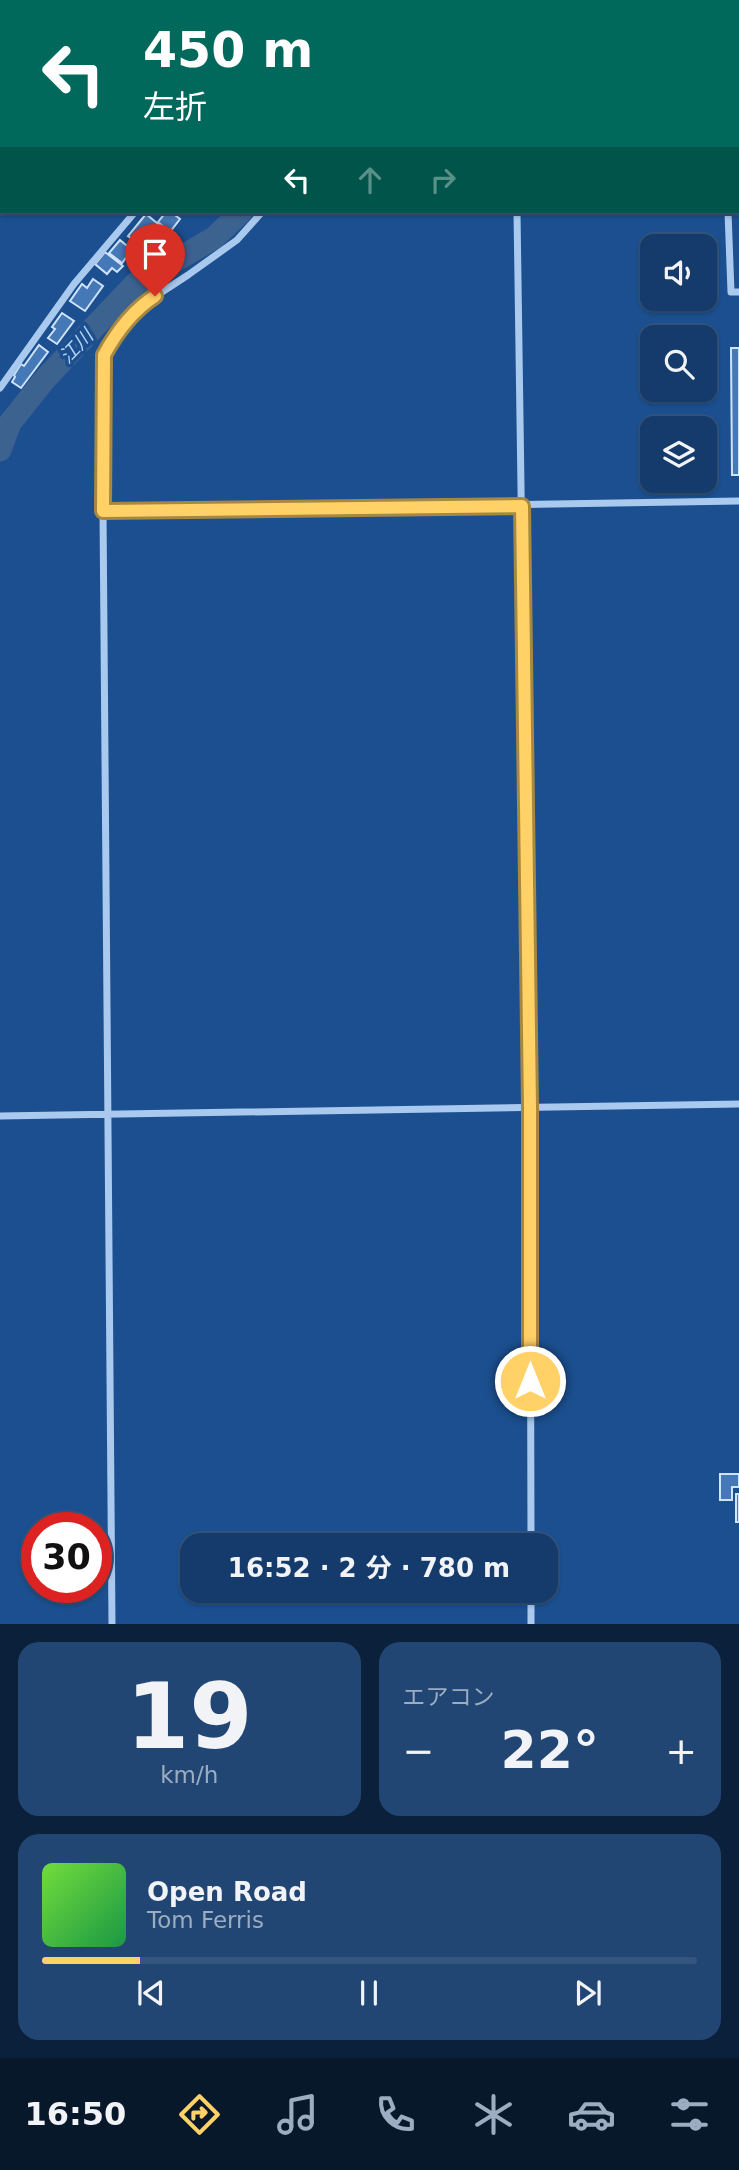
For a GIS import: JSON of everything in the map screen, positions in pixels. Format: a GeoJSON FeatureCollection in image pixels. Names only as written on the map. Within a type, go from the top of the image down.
{"type":"FeatureCollection","features":[{"type":"Feature","properties":{"kind":"street"},"geometry":{"type":"LineString","coordinates":[[0,388],[74,284],[133,214]]}},
{"type":"Feature","properties":{"kind":"street"},"geometry":{"type":"LineString","coordinates":[[112,1624],[104,355],[114,336],[139,307],[237,240],[260,214]]}},
{"type":"Feature","properties":{"kind":"street"},"geometry":{"type":"LineString","coordinates":[[517,214],[530,1107],[531,1533]]}},
{"type":"Feature","properties":{"kind":"street"},"geometry":{"type":"LineString","coordinates":[[727,214],[730,292],[739,292]]}},
{"type":"Feature","properties":{"kind":"street"},"geometry":{"type":"LineString","coordinates":[[103,511],[739,501]]}},
{"type":"Feature","properties":{"kind":"street"},"geometry":{"type":"LineString","coordinates":[[0,1116],[739,1104]]}},
{"type":"Feature","properties":{"kind":"street"},"geometry":{"type":"LineString","coordinates":[[531,1603],[531,1624]]}},
{"type":"Feature","properties":{"kind":"building"},"geometry":{"type":"Polygon","coordinates":[[[146,214],[169,233],[160,244],[157,242],[148,252],[128,236],[146,214]]]}},
{"type":"Feature","properties":{"kind":"building"},"geometry":{"type":"Polygon","coordinates":[[[164,214],[174,214],[180,219],[170,232],[158,222],[164,214]]]}},
{"type":"Feature","properties":{"kind":"building"},"geometry":{"type":"Polygon","coordinates":[[[120,240],[132,250],[122,263],[109,253],[120,240]]]}},
{"type":"Feature","properties":{"kind":"building"},"geometry":{"type":"Polygon","coordinates":[[[105,252],[123,266],[117,272],[112,268],[107,274],[95,264],[105,252]]]}},
{"type":"Feature","properties":{"kind":"building"},"geometry":{"type":"Polygon","coordinates":[[[93,279],[103,286],[85,311],[70,301],[82,284],[87,288],[93,279]]]}},
{"type":"Feature","properties":{"kind":"building"},"geometry":{"type":"Polygon","coordinates":[[[62,313],[74,321],[57,344],[48,338],[62,313]]]}},
{"type":"Feature","properties":{"kind":"building"},"geometry":{"type":"Polygon","coordinates":[[[39,345],[48,352],[21,388],[12,382],[14,375],[39,345]]]}},
{"type":"Feature","properties":{"kind":"building"},"geometry":{"type":"Polygon","coordinates":[[[731,348],[739,348],[739,475],[732,475],[731,348]]]}},
{"type":"Feature","properties":{"kind":"building"},"geometry":{"type":"Polygon","coordinates":[[[720,1474],[739,1474],[739,1487],[732,1487],[732,1500],[720,1500],[720,1474]]]}},
{"type":"Feature","properties":{"kind":"building"},"geometry":{"type":"Polygon","coordinates":[[[736,1494],[739,1494],[739,1522],[736,1522],[736,1494]]]}},
{"type":"Feature","properties":{"kind":"waterway","name":"江川"},"geometry":{"type":"LineString","coordinates":[[0,450],[10,423],[45,379],[135,284],[214,238],[239,214]]}},
{"type":"Feature","properties":{"kind":"route"},"geometry":{"type":"LineString","coordinates":[[155,296],[139,307],[114,336],[104,355],[103,511],[522,506],[530,1107],[530,1381]]}}]}
